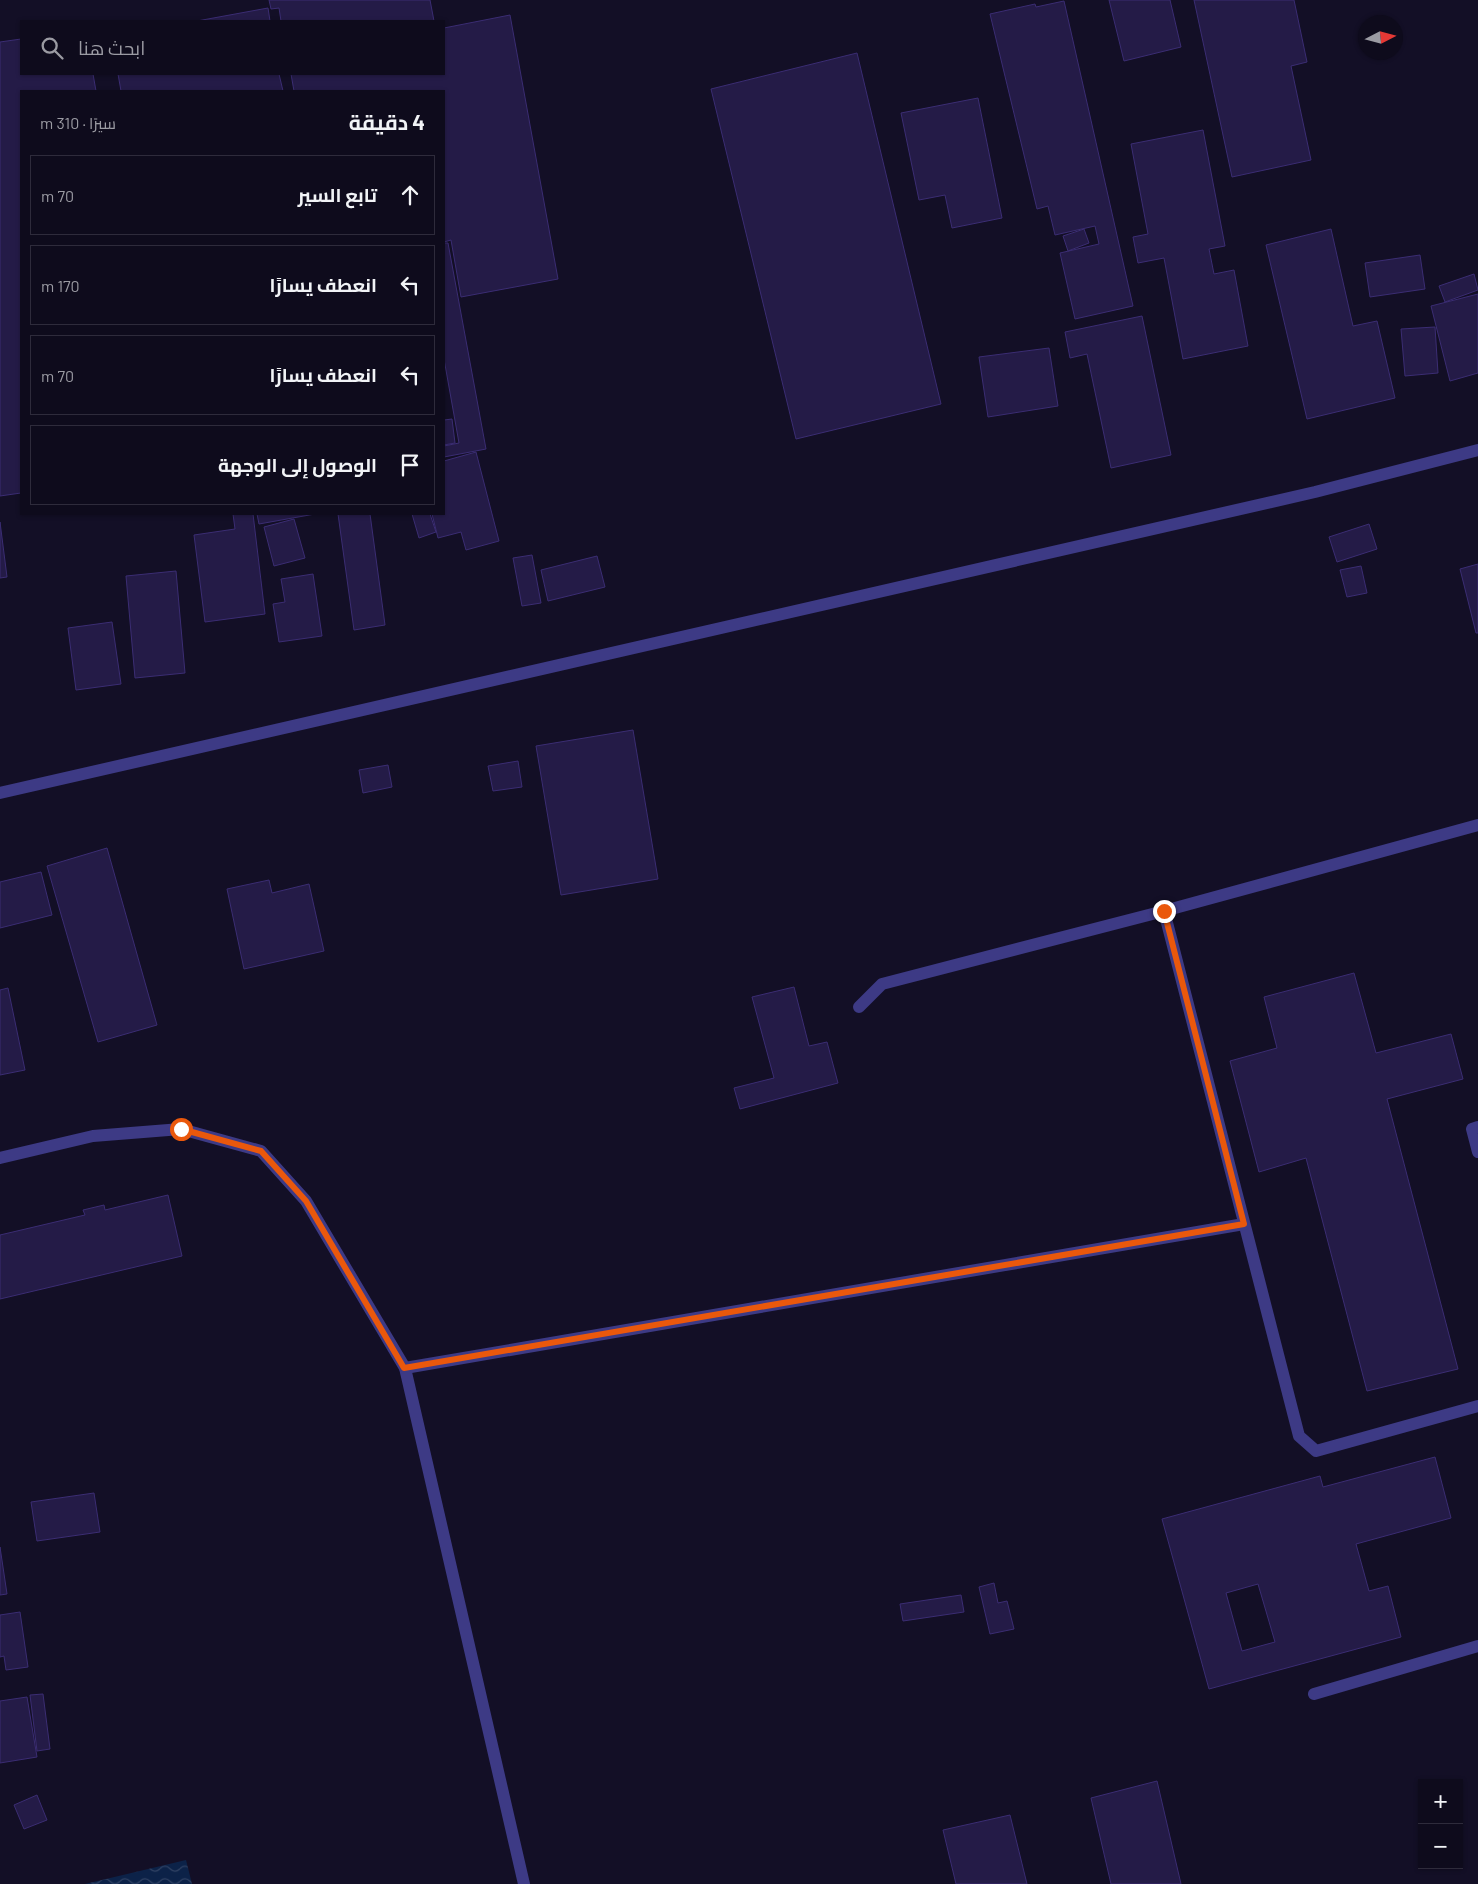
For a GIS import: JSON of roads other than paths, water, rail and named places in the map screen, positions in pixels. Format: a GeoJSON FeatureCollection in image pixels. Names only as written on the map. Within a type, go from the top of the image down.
{"type":"FeatureCollection","features":[{"type":"Feature","properties":{"kind":"street"},"geometry":{"type":"LineString","coordinates":[[0,793],[1296,496],[1478,450]]}},
{"type":"Feature","properties":{"kind":"street"},"geometry":{"type":"LineString","coordinates":[[859,1007],[882,984],[1164,911],[1478,825]]}},
{"type":"Feature","properties":{"kind":"street"},"geometry":{"type":"LineString","coordinates":[[1164,911],[1299,1436],[1316,1451],[1478,1406]]}},
{"type":"Feature","properties":{"kind":"street"},"geometry":{"type":"LineString","coordinates":[[1478,1127],[1472,1129],[1478,1152]]}},
{"type":"Feature","properties":{"kind":"street"},"geometry":{"type":"LineString","coordinates":[[0,1158],[93,1136],[181,1129],[261,1151],[306,1201],[404,1368],[524,1884]]}},
{"type":"Feature","properties":{"kind":"street"},"geometry":{"type":"LineString","coordinates":[[404,1368],[1244,1224]]}},
{"type":"Feature","properties":{"kind":"street"},"geometry":{"type":"LineString","coordinates":[[1314,1694],[1478,1646]]}},
{"type":"Feature","properties":{"kind":"water"},"geometry":{"type":"Polygon","coordinates":[[[186,1860],[192,1884],[85,1884],[186,1860]]]}}]}
